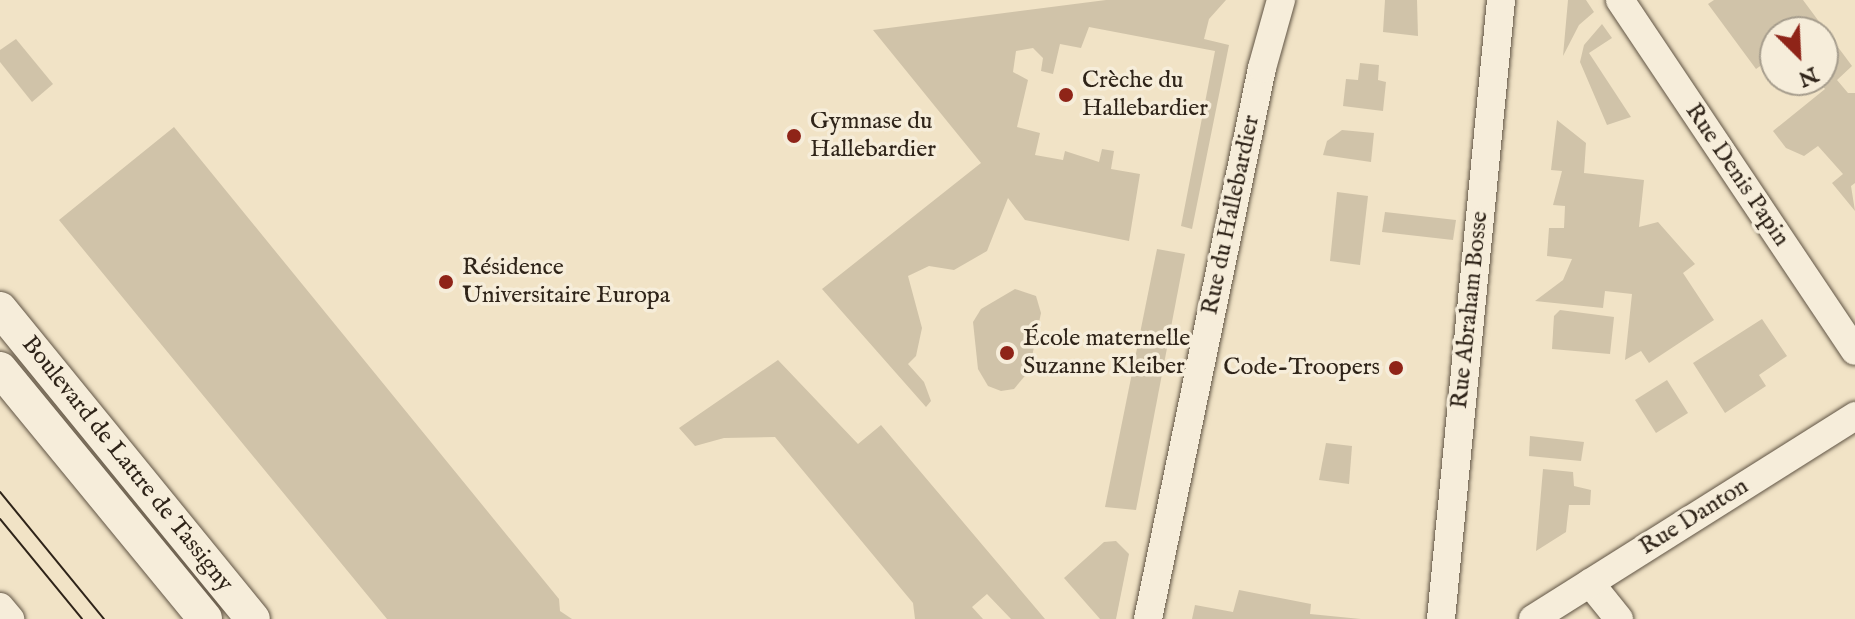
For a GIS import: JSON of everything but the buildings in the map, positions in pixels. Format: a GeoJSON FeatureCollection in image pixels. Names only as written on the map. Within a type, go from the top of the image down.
{"type":"FeatureCollection","features":[{"type":"Feature","properties":{"kind":"street","name":"Rue du Hallebardier"},"geometry":{"type":"LineString","coordinates":[[1148,619],[1262,68],[1281,0]]}},
{"type":"Feature","properties":{"kind":"street","name":"Rue Abraham Bosse"},"geometry":{"type":"LineString","coordinates":[[1441,619],[1501,0]]}},
{"type":"Feature","properties":{"kind":"street","name":"Rue Denis Papin"},"geometry":{"type":"LineString","coordinates":[[1620,0],[1855,351]]}},
{"type":"Feature","properties":{"kind":"street","name":"Boulevard de Lattre de Tassigny"},"geometry":{"type":"LineString","coordinates":[[0,309],[253,619]]}},
{"type":"Feature","properties":{"kind":"street","name":"Boulevard de Lattre de Tassigny"},"geometry":{"type":"LineString","coordinates":[[0,369],[205,619]]}},
{"type":"Feature","properties":{"kind":"street","name":"Rue Danton"},"geometry":{"type":"LineString","coordinates":[[1533,619],[1855,416]]}},
{"type":"Feature","properties":{"kind":"street"},"geometry":{"type":"LineString","coordinates":[[1590,583],[1619,619]]}},
{"type":"Feature","properties":{"kind":"street"},"geometry":{"type":"LineString","coordinates":[[0,607],[10,619]]}},
{"type":"Feature","properties":{"kind":"shaded area"},"geometry":{"type":"Polygon","coordinates":[[[1106,0],[1226,0],[1209,19],[1204,39],[1229,45],[1192,229],[1181,226],[1215,51],[1089,27],[1081,48],[1060,44],[1053,74],[1041,71],[1043,58],[1033,48],[1016,51],[1013,72],[1028,80],[1017,127],[1040,133],[1035,155],[1063,160],[1065,151],[1099,162],[1102,149],[1114,151],[1111,169],[1140,174],[1129,241],[1025,220],[1008,198],[987,251],[954,270],[929,266],[908,276],[922,328],[916,356],[908,364],[924,382],[931,401],[926,407],[822,289],[981,163],[873,30],[1106,0]]]}},
{"type":"Feature","properties":{"kind":"shaded area"},"geometry":{"type":"Polygon","coordinates":[[[1385,0],[1417,0],[1418,36],[1383,32],[1385,0]]]}},
{"type":"Feature","properties":{"kind":"shaded area"},"geometry":{"type":"Polygon","coordinates":[[[1568,0],[1586,0],[1594,12],[1579,25],[1563,56],[1568,0]]]}},
{"type":"Feature","properties":{"kind":"shaded area"},"geometry":{"type":"Polygon","coordinates":[[[1714,0],[1803,0],[1815,16],[1759,16],[1759,67],[1756,69],[1708,4],[1714,0]]]}},
{"type":"Feature","properties":{"kind":"shaded area"},"geometry":{"type":"Polygon","coordinates":[[[1602,24],[1612,38],[1589,53],[1631,117],[1607,125],[1580,62],[1584,45],[1602,24]]]}},
{"type":"Feature","properties":{"kind":"shaded area"},"geometry":{"type":"Polygon","coordinates":[[[16,39],[53,84],[32,102],[0,62],[0,50],[16,39]]]}},
{"type":"Feature","properties":{"kind":"shaded area"},"geometry":{"type":"Polygon","coordinates":[[[1839,48],[1852,66],[1839,78],[1839,48]]]}},
{"type":"Feature","properties":{"kind":"shaded area"},"geometry":{"type":"Polygon","coordinates":[[[1360,63],[1379,65],[1378,80],[1386,82],[1383,111],[1343,106],[1346,79],[1358,80],[1360,63]]]}},
{"type":"Feature","properties":{"kind":"shaded area"},"geometry":{"type":"Polygon","coordinates":[[[1839,82],[1848,93],[1855,93],[1855,183],[1851,186],[1855,211],[1832,183],[1843,174],[1818,146],[1804,156],[1786,148],[1773,131],[1816,96],[1839,96],[1839,82]]]}},
{"type":"Feature","properties":{"kind":"shaded area"},"geometry":{"type":"Polygon","coordinates":[[[1557,120],[1586,143],[1584,173],[1644,180],[1639,227],[1658,222],[1695,264],[1683,273],[1714,320],[1649,363],[1641,351],[1625,360],[1632,294],[1605,291],[1603,308],[1535,301],[1563,280],[1572,259],[1547,256],[1549,228],[1564,228],[1565,206],[1553,205],[1562,171],[1551,170],[1557,120]]]}},
{"type":"Feature","properties":{"kind":"shaded area"},"geometry":{"type":"Polygon","coordinates":[[[174,127],[559,599],[560,611],[572,619],[387,619],[59,220],[174,127]]]}},
{"type":"Feature","properties":{"kind":"shaded area"},"geometry":{"type":"Polygon","coordinates":[[[1342,130],[1374,133],[1371,162],[1323,155],[1327,141],[1342,130]]]}},
{"type":"Feature","properties":{"kind":"shaded area"},"geometry":{"type":"Polygon","coordinates":[[[1337,192],[1368,196],[1360,265],[1330,261],[1337,192]]]}},
{"type":"Feature","properties":{"kind":"shaded area"},"geometry":{"type":"Polygon","coordinates":[[[1385,212],[1456,220],[1453,240],[1382,232],[1385,212]]]}},
{"type":"Feature","properties":{"kind":"shaded area"},"geometry":{"type":"Polygon","coordinates":[[[1157,249],[1185,254],[1136,510],[1105,507],[1157,249]]]}},
{"type":"Feature","properties":{"kind":"shaded area"},"geometry":{"type":"Polygon","coordinates":[[[1015,289],[1036,296],[1041,313],[1029,371],[1014,389],[1001,391],[988,386],[978,369],[973,322],[981,309],[1015,289]]]}},
{"type":"Feature","properties":{"kind":"shaded area"},"geometry":{"type":"Polygon","coordinates":[[[1560,310],[1614,317],[1610,354],[1552,349],[1554,316],[1560,310]]]}},
{"type":"Feature","properties":{"kind":"shaded area"},"geometry":{"type":"Polygon","coordinates":[[[1762,319],[1787,356],[1759,375],[1766,386],[1725,413],[1693,363],[1762,319]]]}},
{"type":"Feature","properties":{"kind":"shaded area"},"geometry":{"type":"Polygon","coordinates":[[[778,360],[858,444],[881,425],[1045,619],[1011,619],[987,594],[972,607],[983,619],[915,619],[913,603],[775,437],[724,438],[695,446],[679,428],[778,360]]]}},
{"type":"Feature","properties":{"kind":"shaded area"},"geometry":{"type":"Polygon","coordinates":[[[1667,380],[1688,413],[1656,433],[1635,400],[1667,380]]]}},
{"type":"Feature","properties":{"kind":"shaded area"},"geometry":{"type":"Polygon","coordinates":[[[1530,436],[1584,442],[1581,461],[1529,456],[1530,436]]]}},
{"type":"Feature","properties":{"kind":"shaded area"},"geometry":{"type":"Polygon","coordinates":[[[1326,443],[1352,446],[1349,484],[1319,480],[1326,443]]]}},
{"type":"Feature","properties":{"kind":"shaded area"},"geometry":{"type":"Polygon","coordinates":[[[1543,469],[1573,472],[1574,486],[1591,490],[1590,505],[1569,505],[1566,532],[1536,551],[1543,469]]]}},
{"type":"Feature","properties":{"kind":"shaded area"},"geometry":{"type":"Polygon","coordinates":[[[1116,541],[1129,554],[1116,619],[1100,619],[1064,578],[1104,542],[1116,541]]]}},
{"type":"Feature","properties":{"kind":"shaded area"},"geometry":{"type":"Polygon","coordinates":[[[1239,590],[1311,604],[1310,614],[1361,619],[1192,619],[1195,605],[1233,612],[1239,590]]]}},
{"type":"Feature","properties":{"kind":"tram line"},"geometry":{"type":"LineString","coordinates":[[0,492],[104,619]]}},
{"type":"Feature","properties":{"kind":"tram line"},"geometry":{"type":"LineString","coordinates":[[0,519],[82,619]]}},
{"type":"Feature","properties":{"kind":"place","name":"Crèche du Hallebardier"},"geometry":{"type":"Point","coordinates":[1066,95]}},
{"type":"Feature","properties":{"kind":"place","name":"Gymnase du Hallebardier"},"geometry":{"type":"Point","coordinates":[794,136]}},
{"type":"Feature","properties":{"kind":"place","name":"Résidence Universitaire Europa"},"geometry":{"type":"Point","coordinates":[446,282]}},
{"type":"Feature","properties":{"kind":"place","name":"École maternelle Suzanne Kleiber"},"geometry":{"type":"Point","coordinates":[1007,353]}},
{"type":"Feature","properties":{"kind":"place","name":"Code-Troopers"},"geometry":{"type":"Point","coordinates":[1396,368]}}]}
